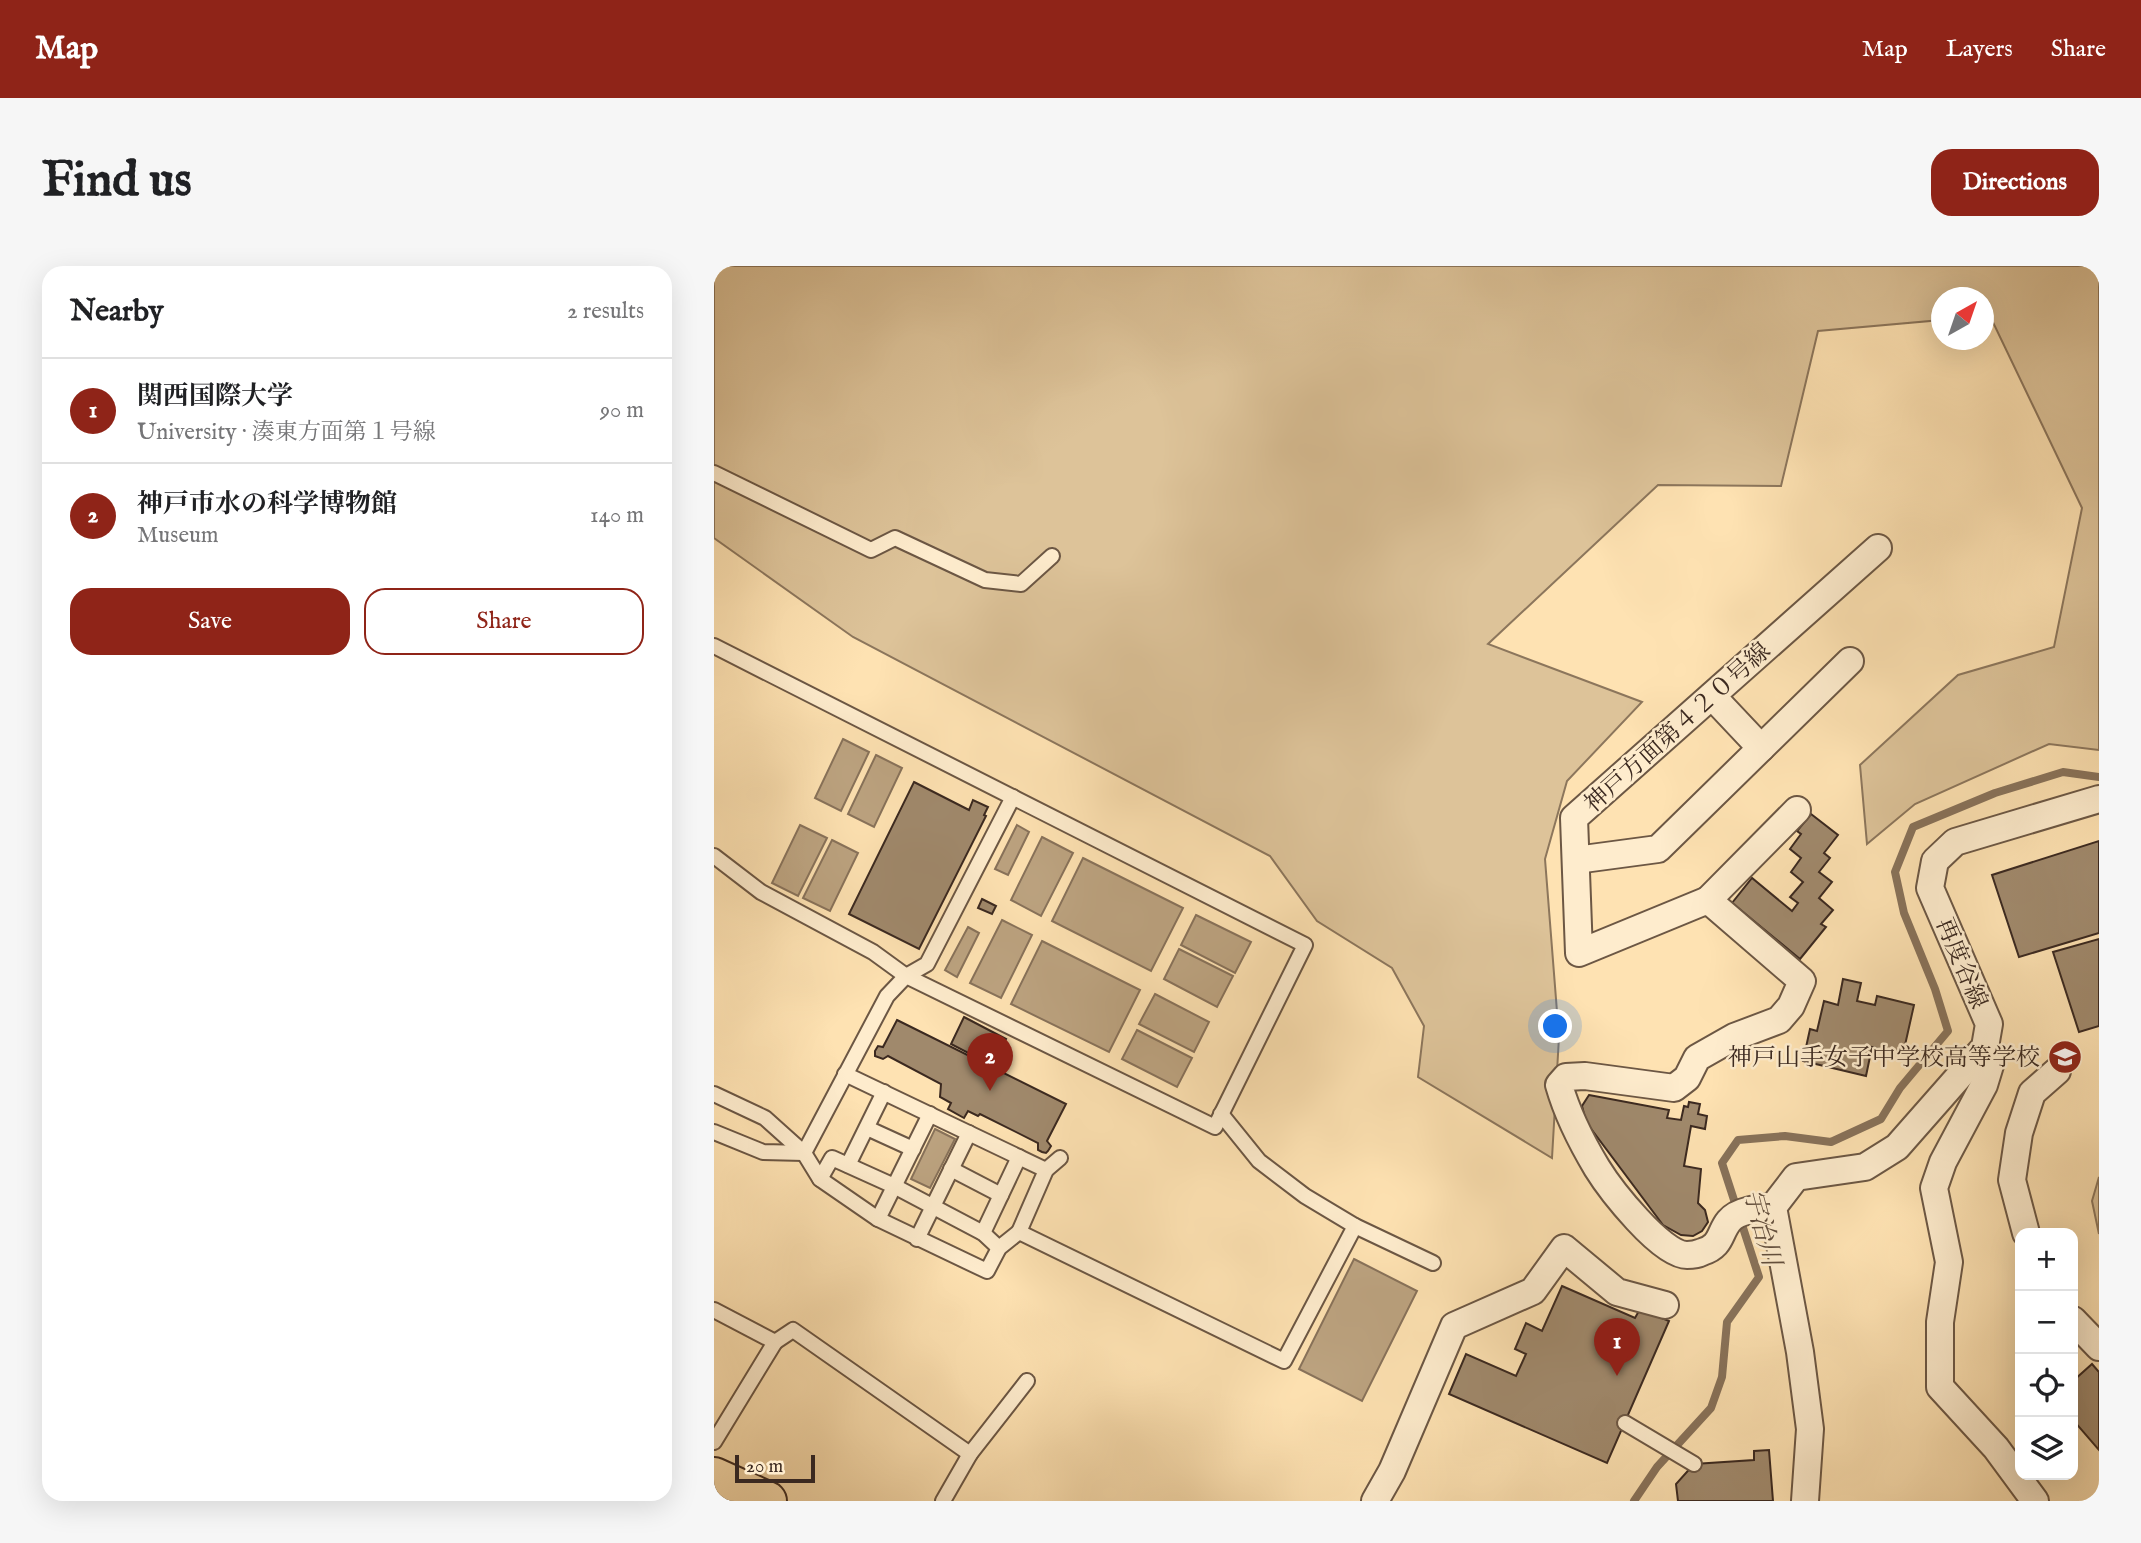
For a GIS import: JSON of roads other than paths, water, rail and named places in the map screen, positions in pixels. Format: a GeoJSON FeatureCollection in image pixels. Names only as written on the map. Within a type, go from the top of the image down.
{"type":"FeatureCollection","features":[{"type":"Feature","properties":{"kind":"main road"},"geometry":{"type":"LineString","coordinates":[[714,1477],[768,1501]]}},
{"type":"Feature","properties":{"kind":"street","name":"神戸方面第４２０号線"},"geometry":{"type":"LineString","coordinates":[[1708,900],[1579,953],[1574,818],[1878,548]]}},
{"type":"Feature","properties":{"kind":"street"},"geometry":{"type":"LineString","coordinates":[[1576,860],[1658,849],[1850,661]]}},
{"type":"Feature","properties":{"kind":"street"},"geometry":{"type":"LineString","coordinates":[[1712,696],[1761,748]]}},
{"type":"Feature","properties":{"kind":"street","name":"再度谷線"},"geometry":{"type":"LineString","coordinates":[[2035,1501],[1996,1448],[1940,1387],[1940,1322],[1949,1262],[1934,1188],[1943,1162],[1984,1085],[1991,1062],[1985,1047],[1989,1024],[1930,888],[1935,861],[1955,842],[2099,799]]}},
{"type":"Feature","properties":{"kind":"street"},"geometry":{"type":"LineString","coordinates":[[1797,810],[1708,900],[1802,981],[1791,1006],[1779,1020],[1734,1037],[1697,1058],[1687,1078],[1674,1088],[1585,1076],[1566,1077],[1559,1085],[1564,1102],[1597,1169],[1641,1224],[1664,1246],[1685,1256],[1705,1252],[1796,1177],[1865,1167],[1898,1147],[1985,1047]]}},
{"type":"Feature","properties":{"kind":"street"},"geometry":{"type":"LineString","coordinates":[[2025,1228],[2012,1180],[2019,1133],[2032,1093],[2057,1070]]}},
{"type":"Feature","properties":{"kind":"street"},"geometry":{"type":"LineString","coordinates":[[1751,1212],[1800,1352],[1810,1429],[1805,1501]]}},
{"type":"Feature","properties":{"kind":"street"},"geometry":{"type":"LineString","coordinates":[[1375,1501],[1392,1471],[1454,1326],[1533,1291],[1564,1248],[1617,1292],[1665,1305]]}},
{"type":"Feature","properties":{"kind":"street"},"geometry":{"type":"LineString","coordinates":[[2078,1325],[2099,1347]]}},
{"type":"Feature","properties":{"kind":"lane"},"geometry":{"type":"LineString","coordinates":[[714,473],[871,550],[895,538],[985,580],[1021,584],[1052,556]]}},
{"type":"Feature","properties":{"kind":"lane"},"geometry":{"type":"LineString","coordinates":[[714,646],[1305,945],[1215,1127],[906,976],[873,952],[761,892],[714,856]]}},
{"type":"Feature","properties":{"kind":"lane"},"geometry":{"type":"LineString","coordinates":[[804,1153],[887,996],[906,976],[927,964],[1013,797]]}},
{"type":"Feature","properties":{"kind":"lane"},"geometry":{"type":"LineString","coordinates":[[845,1074],[1046,1170]]}},
{"type":"Feature","properties":{"kind":"lane"},"geometry":{"type":"LineString","coordinates":[[848,1165],[884,1092]]}},
{"type":"Feature","properties":{"kind":"lane"},"geometry":{"type":"LineString","coordinates":[[714,1094],[765,1118],[804,1153],[820,1179],[878,1219],[987,1271],[999,1248],[1019,1232],[1046,1170],[1060,1158]]}},
{"type":"Feature","properties":{"kind":"lane"},"geometry":{"type":"LineString","coordinates":[[878,1219],[930,1114]]}},
{"type":"Feature","properties":{"kind":"lane"},"geometry":{"type":"LineString","coordinates":[[1221,1115],[1259,1161],[1305,1196],[1355,1226],[1433,1263]]}},
{"type":"Feature","properties":{"kind":"lane"},"geometry":{"type":"LineString","coordinates":[[867,1128],[913,1149]]}},
{"type":"Feature","properties":{"kind":"lane"},"geometry":{"type":"LineString","coordinates":[[714,1132],[763,1152],[804,1153]]}},
{"type":"Feature","properties":{"kind":"lane"},"geometry":{"type":"LineString","coordinates":[[917,1239],[969,1133]]}},
{"type":"Feature","properties":{"kind":"lane"},"geometry":{"type":"LineString","coordinates":[[983,1233],[1019,1157]]}},
{"type":"Feature","properties":{"kind":"lane"},"geometry":{"type":"LineString","coordinates":[[820,1179],[832,1158],[894,1186],[983,1233],[999,1248]]}},
{"type":"Feature","properties":{"kind":"lane"},"geometry":{"type":"LineString","coordinates":[[951,1169],[1001,1195]]}},
{"type":"Feature","properties":{"kind":"lane"},"geometry":{"type":"LineString","coordinates":[[1019,1232],[1284,1362],[1355,1226]]}},
{"type":"Feature","properties":{"kind":"lane"},"geometry":{"type":"LineString","coordinates":[[714,1310],[775,1342]]}},
{"type":"Feature","properties":{"kind":"lane"},"geometry":{"type":"LineString","coordinates":[[714,1442],[775,1342],[793,1330],[970,1454]]}},
{"type":"Feature","properties":{"kind":"lane"},"geometry":{"type":"LineString","coordinates":[[943,1501],[970,1454],[1027,1381]]}},
{"type":"Feature","properties":{"kind":"lane"},"geometry":{"type":"LineString","coordinates":[[1625,1423],[1693,1464]]}},
{"type":"Feature","properties":{"kind":"waterway","name":"宇治川"},"geometry":{"type":"LineString","coordinates":[[1634,1501],[1657,1467],[1711,1408],[1722,1377],[1727,1322],[1759,1277],[1722,1163],[1738,1140],[1785,1136],[1831,1142],[1881,1119],[1900,1088],[1948,1031],[1935,989],[1904,913],[1895,872],[1913,827],[1995,793],[2063,772],[2099,777]]}},
{"type":"Feature","properties":{"kind":"place","name":"神戸山手女子中学校高等学校"},"geometry":{"type":"Point","coordinates":[2065,1057]}},
{"type":"Feature","properties":{"kind":"place","name":"神戸市水の科学博物館"},"geometry":{"type":"Point","coordinates":[990,1091]}},
{"type":"Feature","properties":{"kind":"place","name":"関西国際大学"},"geometry":{"type":"Point","coordinates":[1617,1376]}}]}
